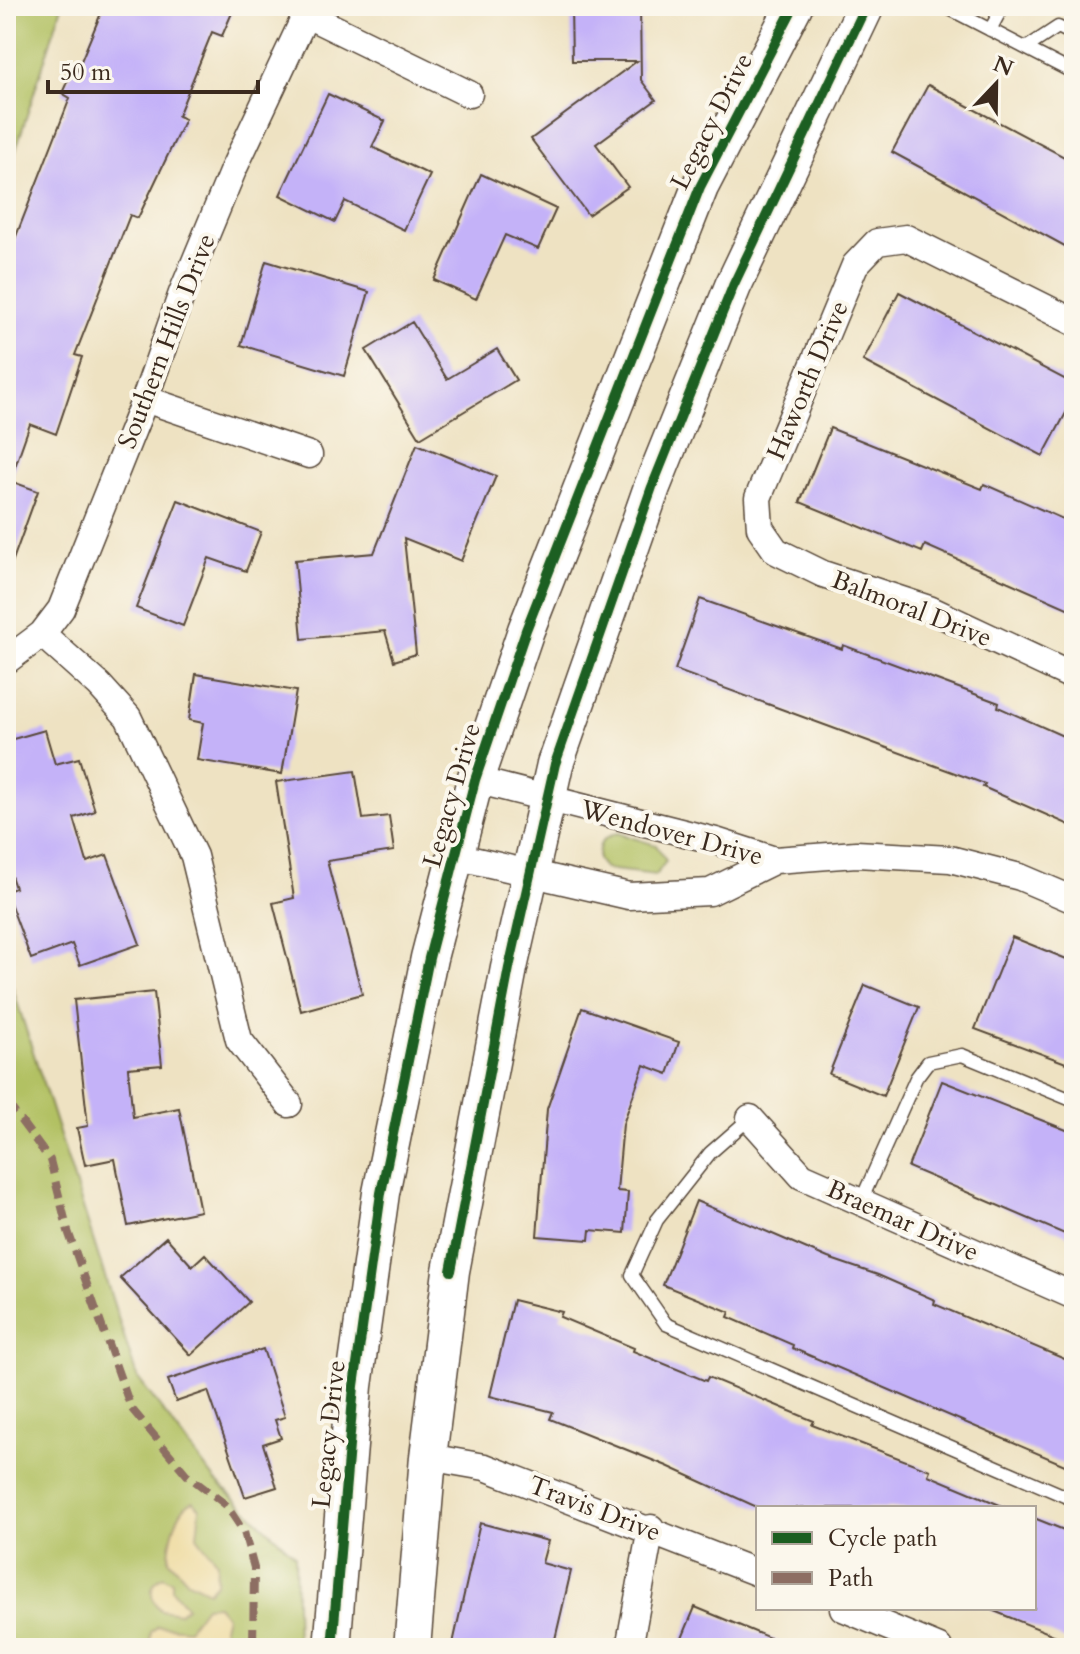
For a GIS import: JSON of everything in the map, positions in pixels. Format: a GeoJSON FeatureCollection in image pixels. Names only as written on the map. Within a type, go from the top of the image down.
{"type":"FeatureCollection","features":[{"type":"Feature","properties":{"kind":"main road","name":"Legacy Drive"},"geometry":{"type":"LineString","coordinates":[[332,1648],[354,1386],[381,1193],[429,958],[475,780],[526,630],[700,187],[794,6]]}},
{"type":"Feature","properties":{"kind":"main road"},"geometry":{"type":"LineString","coordinates":[[412,1648],[428,1457],[451,1271],[530,872],[555,764],[652,487],[733,286],[866,6]]}},
{"type":"Feature","properties":{"kind":"street"},"geometry":{"type":"LineString","coordinates":[[309,10],[469,94]]}},
{"type":"Feature","properties":{"kind":"street","name":"Southern Hills Drive"},"geometry":{"type":"LineString","coordinates":[[6,661],[42,634],[61,609],[145,399],[182,293],[233,170],[309,10]]}},
{"type":"Feature","properties":{"kind":"street","name":"Haworth Drive"},"geometry":{"type":"LineString","coordinates":[[760,528],[758,498],[855,265],[877,242],[906,238],[1074,322]]}},
{"type":"Feature","properties":{"kind":"street"},"geometry":{"type":"LineString","coordinates":[[145,399],[309,455]]}},
{"type":"Feature","properties":{"kind":"street","name":"Balmoral Drive"},"geometry":{"type":"LineString","coordinates":[[760,528],[776,551],[823,574],[929,609],[1074,677]]}},
{"type":"Feature","properties":{"kind":"street"},"geometry":{"type":"LineString","coordinates":[[42,634],[99,685],[128,717],[194,856],[239,1040],[289,1104]]}},
{"type":"Feature","properties":{"kind":"street","name":"Wendover Drive"},"geometry":{"type":"LineString","coordinates":[[475,780],[655,825],[775,860],[856,854],[950,859],[1020,877],[1074,900]]}},
{"type":"Feature","properties":{"kind":"street","name":"Wendover Drive"},"geometry":{"type":"LineString","coordinates":[[455,856],[629,896],[710,892],[775,860]]}},
{"type":"Feature","properties":{"kind":"street","name":"Braemar Drive"},"geometry":{"type":"LineString","coordinates":[[750,1118],[802,1176],[1074,1296]]}},
{"type":"Feature","properties":{"kind":"street","name":"Travis Drive"},"geometry":{"type":"LineString","coordinates":[[428,1457],[485,1467],[651,1528],[756,1572]]}},
{"type":"Feature","properties":{"kind":"street"},"geometry":{"type":"LineString","coordinates":[[629,1648],[651,1528]]}},
{"type":"Feature","properties":{"kind":"street"},"geometry":{"type":"LineString","coordinates":[[848,1610],[939,1648]]}},
{"type":"Feature","properties":{"kind":"lane"},"geometry":{"type":"LineString","coordinates":[[944,6],[1074,73]]}},
{"type":"Feature","properties":{"kind":"lane"},"geometry":{"type":"LineString","coordinates":[[990,30],[1003,6]]}},
{"type":"Feature","properties":{"kind":"lane"},"geometry":{"type":"LineString","coordinates":[[1026,48],[1058,27],[1074,35]]}},
{"type":"Feature","properties":{"kind":"lane"},"geometry":{"type":"LineString","coordinates":[[861,1201],[916,1078],[928,1062],[962,1055],[1074,1101]]}},
{"type":"Feature","properties":{"kind":"lane"},"geometry":{"type":"LineString","coordinates":[[750,1118],[710,1153],[657,1220],[632,1275],[666,1324],[1074,1500]]}},
{"type":"Feature","properties":{"kind":"green space"},"geometry":{"type":"Polygon","coordinates":[[[6,6],[62,6],[6,180],[6,6]]]}},
{"type":"Feature","properties":{"kind":"green space"},"geometry":{"type":"Polygon","coordinates":[[[617,833],[656,845],[666,861],[656,875],[605,869],[598,860],[600,846],[607,837],[617,833]]]}},
{"type":"Feature","properties":{"kind":"green space"},"geometry":{"type":"Polygon","coordinates":[[[6,967],[137,1377],[215,1480],[295,1555],[297,1648],[6,1648],[6,967]]]}},
{"type":"Feature","properties":{"kind":"sand"},"geometry":{"type":"Polygon","coordinates":[[[193,1501],[200,1508],[197,1536],[217,1562],[216,1583],[208,1591],[188,1581],[169,1560],[178,1518],[193,1501]]]}},
{"type":"Feature","properties":{"kind":"sand"},"geometry":{"type":"Polygon","coordinates":[[[163,1576],[172,1581],[172,1589],[187,1607],[179,1613],[160,1610],[154,1601],[153,1588],[163,1576]]]}},
{"type":"Feature","properties":{"kind":"sand"},"geometry":{"type":"Polygon","coordinates":[[[217,1605],[226,1616],[223,1627],[228,1648],[155,1648],[150,1643],[151,1632],[158,1626],[188,1629],[205,1606],[217,1605]]]}},
{"type":"Feature","properties":{"kind":"building"},"geometry":{"type":"Polygon","coordinates":[[[104,6],[235,6],[222,36],[212,32],[178,116],[185,119],[138,218],[130,215],[75,355],[82,357],[56,434],[30,424],[10,481],[38,491],[9,571],[6,571],[6,262],[70,98],[62,93],[72,71],[76,73],[104,6]]]}},
{"type":"Feature","properties":{"kind":"building"},"geometry":{"type":"Polygon","coordinates":[[[571,6],[640,6],[641,80],[656,100],[596,144],[628,187],[588,215],[531,139],[637,61],[572,61],[571,6]]]}},
{"type":"Feature","properties":{"kind":"building"},"geometry":{"type":"Polygon","coordinates":[[[928,85],[1074,162],[1074,251],[892,152],[928,85]]]}},
{"type":"Feature","properties":{"kind":"building"},"geometry":{"type":"Polygon","coordinates":[[[328,94],[385,121],[372,147],[430,175],[404,230],[345,201],[335,222],[280,195],[328,94]]]}},
{"type":"Feature","properties":{"kind":"building"},"geometry":{"type":"Polygon","coordinates":[[[481,174],[556,209],[538,249],[505,235],[476,299],[434,280],[481,174]]]}},
{"type":"Feature","properties":{"kind":"building"},"geometry":{"type":"Polygon","coordinates":[[[266,261],[369,292],[344,376],[241,345],[266,261]]]}},
{"type":"Feature","properties":{"kind":"building"},"geometry":{"type":"Polygon","coordinates":[[[899,292],[1074,384],[1074,398],[1043,456],[863,361],[899,292]]]}},
{"type":"Feature","properties":{"kind":"building"},"geometry":{"type":"Polygon","coordinates":[[[412,322],[447,379],[497,349],[516,380],[420,438],[366,350],[412,322]]]}},
{"type":"Feature","properties":{"kind":"building"},"geometry":{"type":"Polygon","coordinates":[[[830,428],[982,489],[984,484],[1074,524],[1074,611],[925,545],[922,552],[800,502],[830,428]]]}},
{"type":"Feature","properties":{"kind":"building"},"geometry":{"type":"Polygon","coordinates":[[[417,444],[496,476],[461,561],[404,538],[416,654],[394,661],[385,631],[302,639],[295,560],[374,553],[417,444]]]}},
{"type":"Feature","properties":{"kind":"building"},"geometry":{"type":"Polygon","coordinates":[[[178,500],[261,532],[246,571],[209,558],[183,626],[136,608],[178,500]]]}},
{"type":"Feature","properties":{"kind":"building"},"geometry":{"type":"Polygon","coordinates":[[[700,599],[842,649],[843,645],[999,703],[998,707],[1074,741],[1074,827],[983,787],[985,784],[675,670],[700,599]]]}},
{"type":"Feature","properties":{"kind":"building"},"geometry":{"type":"Polygon","coordinates":[[[196,674],[296,691],[282,774],[197,760],[203,723],[189,720],[196,674]]]}},
{"type":"Feature","properties":{"kind":"building"},"geometry":{"type":"Polygon","coordinates":[[[45,730],[55,764],[79,758],[95,811],[74,818],[87,862],[107,855],[140,944],[80,965],[72,944],[31,959],[6,892],[15,888],[6,860],[6,741],[45,730]]]}},
{"type":"Feature","properties":{"kind":"building"},"geometry":{"type":"Polygon","coordinates":[[[355,771],[363,819],[389,816],[394,851],[327,861],[362,994],[301,1011],[273,903],[294,898],[276,782],[355,771]]]}},
{"type":"Feature","properties":{"kind":"building"},"geometry":{"type":"Polygon","coordinates":[[[1012,937],[1074,962],[1074,1066],[975,1029],[1012,937]]]}},
{"type":"Feature","properties":{"kind":"building"},"geometry":{"type":"Polygon","coordinates":[[[865,985],[919,1007],[883,1096],[829,1074],[865,985]]]}},
{"type":"Feature","properties":{"kind":"building"},"geometry":{"type":"Polygon","coordinates":[[[154,992],[162,1065],[128,1068],[133,1117],[179,1108],[200,1211],[128,1226],[115,1159],[85,1165],[77,1128],[88,1126],[74,1000],[154,992]]]}},
{"type":"Feature","properties":{"kind":"building"},"geometry":{"type":"Polygon","coordinates":[[[582,1008],[679,1042],[668,1074],[644,1065],[623,1124],[617,1191],[628,1192],[625,1233],[590,1230],[589,1240],[537,1236],[547,1109],[582,1008]]]}},
{"type":"Feature","properties":{"kind":"building"},"geometry":{"type":"Polygon","coordinates":[[[942,1081],[1074,1133],[1074,1238],[908,1167],[942,1081]]]}},
{"type":"Feature","properties":{"kind":"building"},"geometry":{"type":"Polygon","coordinates":[[[696,1201],[828,1258],[878,1275],[935,1300],[934,1304],[1074,1363],[1074,1469],[792,1348],[793,1345],[728,1317],[730,1312],[663,1285],[696,1201]]]}},
{"type":"Feature","properties":{"kind":"building"},"geometry":{"type":"Polygon","coordinates":[[[166,1237],[192,1266],[205,1254],[249,1302],[191,1355],[120,1278],[166,1237]]]}},
{"type":"Feature","properties":{"kind":"building"},"geometry":{"type":"Polygon","coordinates":[[[513,1300],[562,1312],[560,1317],[634,1348],[633,1351],[706,1381],[708,1377],[814,1421],[812,1425],[930,1470],[928,1475],[1002,1506],[756,1507],[667,1466],[550,1419],[553,1412],[490,1396],[513,1300]]]}},
{"type":"Feature","properties":{"kind":"building"},"geometry":{"type":"Polygon","coordinates":[[[263,1349],[285,1417],[275,1420],[281,1438],[263,1444],[277,1487],[245,1497],[208,1391],[176,1402],[168,1380],[263,1349]]]}},
{"type":"Feature","properties":{"kind":"building"},"geometry":{"type":"Polygon","coordinates":[[[1036,1519],[1074,1534],[1074,1621],[1066,1640],[991,1610],[1036,1610],[1036,1519]]]}},
{"type":"Feature","properties":{"kind":"building"},"geometry":{"type":"Polygon","coordinates":[[[480,1523],[548,1541],[542,1563],[571,1571],[553,1648],[452,1648],[480,1523]]]}},
{"type":"Feature","properties":{"kind":"building"},"geometry":{"type":"Polygon","coordinates":[[[695,1607],[794,1648],[678,1648],[695,1607]]]}},
{"type":"Feature","properties":{"kind":"marked path"},"geometry":{"type":"LineString","coordinates":[[6,1101],[50,1160],[68,1231],[131,1408],[187,1475],[226,1505],[244,1532],[254,1568],[253,1648]]}},
{"type":"Feature","properties":{"kind":"cycle path"},"geometry":{"type":"LineString","coordinates":[[332,1648],[354,1386],[381,1193],[429,958],[475,780],[526,630],[700,187],[794,6]]}},
{"type":"Feature","properties":{"kind":"cycle path"},"geometry":{"type":"LineString","coordinates":[[451,1271],[509,968],[555,764],[652,487],[733,286],[866,6]]}}]}
